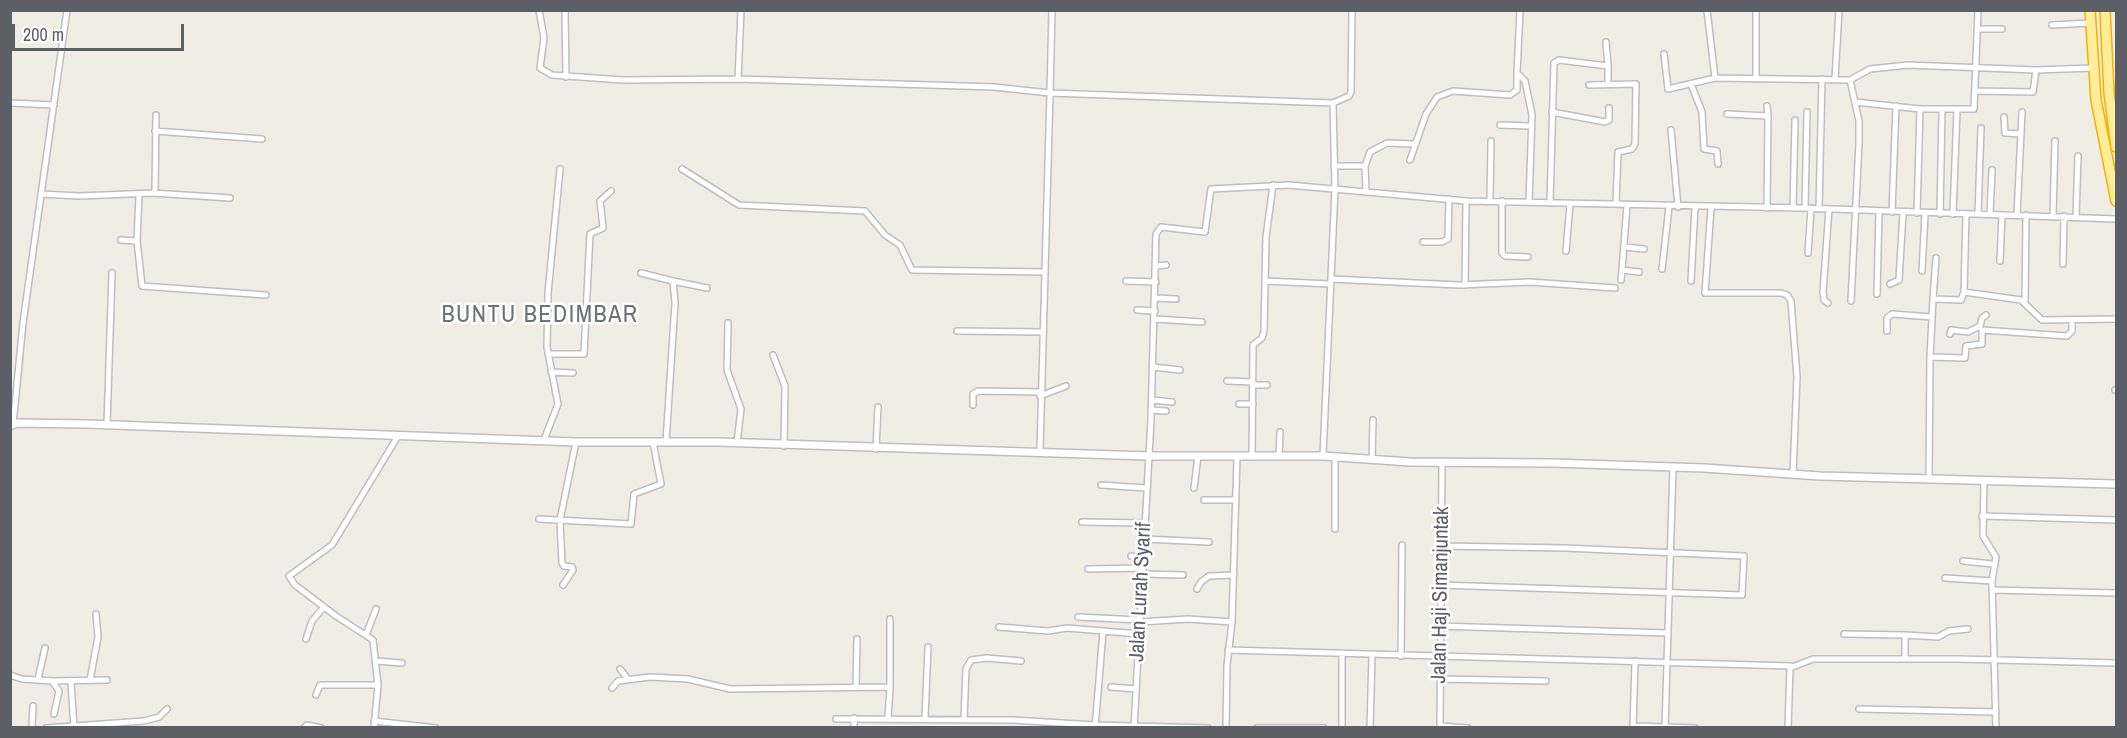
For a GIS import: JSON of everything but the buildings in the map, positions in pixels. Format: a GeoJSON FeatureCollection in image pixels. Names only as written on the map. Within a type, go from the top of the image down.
{"type":"FeatureCollection","features":[{"type":"Feature","properties":{"kind":"highway"},"geometry":{"type":"LineString","coordinates":[[2090,10],[2093,68],[2103,146],[2116,201]]}},
{"type":"Feature","properties":{"kind":"highway"},"geometry":{"type":"LineString","coordinates":[[2105,10],[2112,59],[2116,147]]}},
{"type":"Feature","properties":{"kind":"street"},"geometry":{"type":"LineString","coordinates":[[67,10],[23,324],[12,425],[107,425],[576,442],[737,443],[1148,456],[1323,456],[1372,460],[1673,468],[1825,476],[2116,484]]}},
{"type":"Feature","properties":{"kind":"street"},"geometry":{"type":"LineString","coordinates":[[539,10],[544,38],[540,68],[545,73],[566,77],[674,81],[738,79],[994,87],[1050,93],[1333,103],[1349,96],[1351,92],[1352,10]]}},
{"type":"Feature","properties":{"kind":"street"},"geometry":{"type":"LineString","coordinates":[[565,10],[566,77]]}},
{"type":"Feature","properties":{"kind":"street"},"geometry":{"type":"LineString","coordinates":[[738,79],[741,10]]}},
{"type":"Feature","properties":{"kind":"street"},"geometry":{"type":"LineString","coordinates":[[1040,452],[1052,10]]}},
{"type":"Feature","properties":{"kind":"street"},"geometry":{"type":"LineString","coordinates":[[1410,160],[1426,114],[1437,97],[1453,91],[1510,95],[1517,90],[1520,10]]}},
{"type":"Feature","properties":{"kind":"street"},"geometry":{"type":"LineString","coordinates":[[1707,10],[1715,78]]}},
{"type":"Feature","properties":{"kind":"street"},"geometry":{"type":"LineString","coordinates":[[1756,10],[1756,78]]}},
{"type":"Feature","properties":{"kind":"street"},"geometry":{"type":"LineString","coordinates":[[1835,79],[1839,10]]}},
{"type":"Feature","properties":{"kind":"street"},"geometry":{"type":"LineString","coordinates":[[1855,102],[1942,110],[1974,109],[1978,10]]}},
{"type":"Feature","properties":{"kind":"street"},"geometry":{"type":"LineString","coordinates":[[2052,25],[2090,23]]}},
{"type":"Feature","properties":{"kind":"street"},"geometry":{"type":"LineString","coordinates":[[1977,29],[2002,29]]}},
{"type":"Feature","properties":{"kind":"street"},"geometry":{"type":"LineString","coordinates":[[1606,42],[1608,84]]}},
{"type":"Feature","properties":{"kind":"street"},"geometry":{"type":"LineString","coordinates":[[1664,54],[1667,88],[1715,78],[1850,80],[1870,69],[1888,66],[2036,70],[2093,68]]}},
{"type":"Feature","properties":{"kind":"street"},"geometry":{"type":"LineString","coordinates":[[1550,203],[1552,71],[1556,61],[1608,66]]}},
{"type":"Feature","properties":{"kind":"street"},"geometry":{"type":"LineString","coordinates":[[1975,91],[2034,92],[2036,70]]}},
{"type":"Feature","properties":{"kind":"street"},"geometry":{"type":"LineString","coordinates":[[1517,73],[1524,78],[1528,92],[1531,126],[1529,202]]}},
{"type":"Feature","properties":{"kind":"street"},"geometry":{"type":"LineString","coordinates":[[1819,209],[1822,79]]}},
{"type":"Feature","properties":{"kind":"street"},"geometry":{"type":"LineString","coordinates":[[1850,80],[1855,102],[1859,143],[1851,301]]}},
{"type":"Feature","properties":{"kind":"street"},"geometry":{"type":"LineString","coordinates":[[1694,82],[1702,112],[1704,149],[1717,151],[1718,164]]}},
{"type":"Feature","properties":{"kind":"street"},"geometry":{"type":"LineString","coordinates":[[1589,85],[1636,84],[1635,144],[1632,149],[1618,152],[1616,203]]}},
{"type":"Feature","properties":{"kind":"street"},"geometry":{"type":"LineString","coordinates":[[10,103],[54,105]]}},
{"type":"Feature","properties":{"kind":"street"},"geometry":{"type":"LineString","coordinates":[[1323,456],[1335,189],[1333,103]]}},
{"type":"Feature","properties":{"kind":"street"},"geometry":{"type":"LineString","coordinates":[[1764,208],[1767,106]]}},
{"type":"Feature","properties":{"kind":"street"},"geometry":{"type":"LineString","coordinates":[[1892,212],[1896,106]]}},
{"type":"Feature","properties":{"kind":"street"},"geometry":{"type":"LineString","coordinates":[[1552,112],[1605,122],[1609,120],[1609,108]]}},
{"type":"Feature","properties":{"kind":"street"},"geometry":{"type":"LineString","coordinates":[[1917,213],[1920,108]]}},
{"type":"Feature","properties":{"kind":"street"},"geometry":{"type":"LineString","coordinates":[[1940,214],[1942,110]]}},
{"type":"Feature","properties":{"kind":"street"},"geometry":{"type":"LineString","coordinates":[[1953,214],[1957,110]]}},
{"type":"Feature","properties":{"kind":"street"},"geometry":{"type":"LineString","coordinates":[[1807,111],[1808,253]]}},
{"type":"Feature","properties":{"kind":"street"},"geometry":{"type":"LineString","coordinates":[[2017,215],[2022,112]]}},
{"type":"Feature","properties":{"kind":"street"},"geometry":{"type":"LineString","coordinates":[[1727,114],[1768,116]]}},
{"type":"Feature","properties":{"kind":"street"},"geometry":{"type":"LineString","coordinates":[[154,193],[156,115]]}},
{"type":"Feature","properties":{"kind":"street"},"geometry":{"type":"LineString","coordinates":[[2004,117],[2005,133],[2021,134]]}},
{"type":"Feature","properties":{"kind":"street"},"geometry":{"type":"LineString","coordinates":[[1793,208],[1795,120]]}},
{"type":"Feature","properties":{"kind":"street"},"geometry":{"type":"LineString","coordinates":[[1500,125],[1531,126]]}},
{"type":"Feature","properties":{"kind":"street"},"geometry":{"type":"LineString","coordinates":[[1978,214],[1981,128]]}},
{"type":"Feature","properties":{"kind":"street"},"geometry":{"type":"LineString","coordinates":[[1671,130],[1678,207]]}},
{"type":"Feature","properties":{"kind":"street"},"geometry":{"type":"LineString","coordinates":[[155,131],[262,139]]}},
{"type":"Feature","properties":{"kind":"street"},"geometry":{"type":"LineString","coordinates":[[1806,132],[1821,133]]}},
{"type":"Feature","properties":{"kind":"street"},"geometry":{"type":"LineString","coordinates":[[1490,201],[1491,141]]}},
{"type":"Feature","properties":{"kind":"street"},"geometry":{"type":"LineString","coordinates":[[2053,216],[2055,141]]}},
{"type":"Feature","properties":{"kind":"street"},"geometry":{"type":"LineString","coordinates":[[1366,192],[1365,166],[1370,152],[1381,145],[1414,144]]}},
{"type":"Feature","properties":{"kind":"street"},"geometry":{"type":"LineString","coordinates":[[2076,217],[2078,156]]}},
{"type":"Feature","properties":{"kind":"street"},"geometry":{"type":"LineString","coordinates":[[1334,166],[1365,166]]}},
{"type":"Feature","properties":{"kind":"street"},"geometry":{"type":"LineString","coordinates":[[544,440],[558,410],[548,354],[549,293],[560,169]]}},
{"type":"Feature","properties":{"kind":"street"},"geometry":{"type":"LineString","coordinates":[[682,169],[739,205],[865,211],[885,235],[900,245],[912,270],[1044,272]]}},
{"type":"Feature","properties":{"kind":"street"},"geometry":{"type":"LineString","coordinates":[[1990,214],[1992,170]]}},
{"type":"Feature","properties":{"kind":"street"},"geometry":{"type":"LineString","coordinates":[[1252,456],[1253,345],[1263,337],[1266,237],[1273,185],[1466,201],[1616,203],[1711,208],[1808,208],[1925,214],[2002,214],[2116,219]]}},
{"type":"Feature","properties":{"kind":"street","name":"Jalan Lurah Syarif"},"geometry":{"type":"LineString","coordinates":[[1134,726],[1152,400],[1158,228],[1206,231],[1209,190],[1273,185]]}},
{"type":"Feature","properties":{"kind":"street"},"geometry":{"type":"LineString","coordinates":[[548,354],[584,354],[590,234],[603,228],[600,201],[611,191]]}},
{"type":"Feature","properties":{"kind":"street"},"geometry":{"type":"LineString","coordinates":[[41,194],[80,196],[154,193],[230,198]]}},
{"type":"Feature","properties":{"kind":"street"},"geometry":{"type":"LineString","coordinates":[[139,195],[137,241],[142,286],[266,295]]}},
{"type":"Feature","properties":{"kind":"street"},"geometry":{"type":"LineString","coordinates":[[1423,242],[1442,242],[1448,239],[1449,199]]}},
{"type":"Feature","properties":{"kind":"street"},"geometry":{"type":"LineString","coordinates":[[1465,285],[1466,201]]}},
{"type":"Feature","properties":{"kind":"street"},"geometry":{"type":"LineString","coordinates":[[1503,201],[1502,253],[1503,255],[1528,257]]}},
{"type":"Feature","properties":{"kind":"street"},"geometry":{"type":"LineString","coordinates":[[1566,251],[1570,204]]}},
{"type":"Feature","properties":{"kind":"street"},"geometry":{"type":"LineString","coordinates":[[1620,280],[1625,247],[1627,205]]}},
{"type":"Feature","properties":{"kind":"street"},"geometry":{"type":"LineString","coordinates":[[1662,269],[1669,207]]}},
{"type":"Feature","properties":{"kind":"street"},"geometry":{"type":"LineString","coordinates":[[1691,281],[1695,207]]}},
{"type":"Feature","properties":{"kind":"street"},"geometry":{"type":"LineString","coordinates":[[1711,208],[1705,293],[1781,293],[1787,295],[1791,301],[1797,376],[1793,474]]}},
{"type":"Feature","properties":{"kind":"street"},"geometry":{"type":"LineString","coordinates":[[1828,303],[1824,300],[1823,292],[1829,209]]}},
{"type":"Feature","properties":{"kind":"street"},"geometry":{"type":"LineString","coordinates":[[1877,294],[1879,211]]}},
{"type":"Feature","properties":{"kind":"street"},"geometry":{"type":"LineString","coordinates":[[1890,284],[1899,280],[1903,213]]}},
{"type":"Feature","properties":{"kind":"street"},"geometry":{"type":"LineString","coordinates":[[1922,271],[1925,214]]}},
{"type":"Feature","properties":{"kind":"street"},"geometry":{"type":"LineString","coordinates":[[1933,299],[1961,300],[1964,292],[1966,214]]}},
{"type":"Feature","properties":{"kind":"street"},"geometry":{"type":"LineString","coordinates":[[2001,261],[2002,214]]}},
{"type":"Feature","properties":{"kind":"street"},"geometry":{"type":"LineString","coordinates":[[2025,301],[2026,215]]}},
{"type":"Feature","properties":{"kind":"street"},"geometry":{"type":"LineString","coordinates":[[2063,264],[2064,216]]}},
{"type":"Feature","properties":{"kind":"street"},"geometry":{"type":"LineString","coordinates":[[122,240],[137,241]]}},
{"type":"Feature","properties":{"kind":"street"},"geometry":{"type":"LineString","coordinates":[[1625,247],[1644,249]]}},
{"type":"Feature","properties":{"kind":"street"},"geometry":{"type":"LineString","coordinates":[[1929,479],[1930,357],[1936,258]]}},
{"type":"Feature","properties":{"kind":"street"},"geometry":{"type":"LineString","coordinates":[[1156,266],[1166,265]]}},
{"type":"Feature","properties":{"kind":"street"},"geometry":{"type":"LineString","coordinates":[[1622,270],[1639,272]]}},
{"type":"Feature","properties":{"kind":"street"},"geometry":{"type":"LineString","coordinates":[[107,425],[112,273]]}},
{"type":"Feature","properties":{"kind":"street"},"geometry":{"type":"LineString","coordinates":[[641,273],[707,288]]}},
{"type":"Feature","properties":{"kind":"street"},"geometry":{"type":"LineString","coordinates":[[666,442],[675,303],[673,281]]}},
{"type":"Feature","properties":{"kind":"street"},"geometry":{"type":"LineString","coordinates":[[1126,281],[1156,282]]}},
{"type":"Feature","properties":{"kind":"street"},"geometry":{"type":"LineString","coordinates":[[1265,281],[1465,285],[1530,282],[1616,288]]}},
{"type":"Feature","properties":{"kind":"street"},"geometry":{"type":"LineString","coordinates":[[1964,292],[2025,301],[2042,320],[2116,319]]}},
{"type":"Feature","properties":{"kind":"street"},"geometry":{"type":"LineString","coordinates":[[1156,298],[1176,299]]}},
{"type":"Feature","properties":{"kind":"street"},"geometry":{"type":"LineString","coordinates":[[1137,310],[1155,311]]}},
{"type":"Feature","properties":{"kind":"street"},"geometry":{"type":"LineString","coordinates":[[1887,331],[1887,318],[1892,314],[1932,318]]}},
{"type":"Feature","properties":{"kind":"street"},"geometry":{"type":"LineString","coordinates":[[1930,357],[1965,358],[1966,346],[1982,344],[1982,318],[1986,315]]}},
{"type":"Feature","properties":{"kind":"street"},"geometry":{"type":"LineString","coordinates":[[1155,319],[1202,322]]}},
{"type":"Feature","properties":{"kind":"street"},"geometry":{"type":"LineString","coordinates":[[1950,334],[1951,330],[1968,332],[1981,328],[2067,336],[2072,331],[2072,321]]}},
{"type":"Feature","properties":{"kind":"street"},"geometry":{"type":"LineString","coordinates":[[728,323],[727,370],[741,409],[737,443]]}},
{"type":"Feature","properties":{"kind":"street"},"geometry":{"type":"LineString","coordinates":[[957,331],[1042,332]]}},
{"type":"Feature","properties":{"kind":"street"},"geometry":{"type":"LineString","coordinates":[[773,355],[784,386],[784,446]]}},
{"type":"Feature","properties":{"kind":"street"},"geometry":{"type":"LineString","coordinates":[[1153,367],[1180,370]]}},
{"type":"Feature","properties":{"kind":"street"},"geometry":{"type":"LineString","coordinates":[[551,372],[573,373]]}},
{"type":"Feature","properties":{"kind":"street"},"geometry":{"type":"LineString","coordinates":[[1227,381],[1267,385]]}},
{"type":"Feature","properties":{"kind":"street"},"geometry":{"type":"LineString","coordinates":[[973,405],[973,394],[978,391],[1040,394],[1066,386]]}},
{"type":"Feature","properties":{"kind":"street"},"geometry":{"type":"LineString","coordinates":[[1152,400],[1172,402]]}},
{"type":"Feature","properties":{"kind":"street"},"geometry":{"type":"LineString","coordinates":[[1239,404],[1253,404]]}},
{"type":"Feature","properties":{"kind":"street"},"geometry":{"type":"LineString","coordinates":[[876,449],[878,407]]}},
{"type":"Feature","properties":{"kind":"street"},"geometry":{"type":"LineString","coordinates":[[1151,410],[1166,411]]}},
{"type":"Feature","properties":{"kind":"street"},"geometry":{"type":"LineString","coordinates":[[1372,460],[1373,420]]}},
{"type":"Feature","properties":{"kind":"street"},"geometry":{"type":"LineString","coordinates":[[1279,456],[1280,432]]}},
{"type":"Feature","properties":{"kind":"street"},"geometry":{"type":"LineString","coordinates":[[394,436],[332,545],[289,574],[290,580],[324,607],[366,635],[375,645],[378,685],[374,724],[436,728]]}},
{"type":"Feature","properties":{"kind":"street"},"geometry":{"type":"LineString","coordinates":[[563,585],[573,568],[564,566],[562,563],[561,520],[576,442]]}},
{"type":"Feature","properties":{"kind":"street"},"geometry":{"type":"LineString","coordinates":[[539,519],[631,524],[634,494],[661,484],[654,442]]}},
{"type":"Feature","properties":{"kind":"street"},"geometry":{"type":"LineString","coordinates":[[1194,488],[1198,456]]}},
{"type":"Feature","properties":{"kind":"street"},"geometry":{"type":"LineString","coordinates":[[1226,728],[1237,457]]}},
{"type":"Feature","properties":{"kind":"street"},"geometry":{"type":"LineString","coordinates":[[1335,457],[1335,529]]}},
{"type":"Feature","properties":{"kind":"street","name":"Jalan Haji Simanjuntak"},"geometry":{"type":"LineString","coordinates":[[1440,727],[1442,462]]}},
{"type":"Feature","properties":{"kind":"street"},"geometry":{"type":"LineString","coordinates":[[1665,727],[1671,554],[1669,526],[1673,468]]}},
{"type":"Feature","properties":{"kind":"street"},"geometry":{"type":"LineString","coordinates":[[1984,480],[1983,538],[1996,555],[1992,581],[1996,728]]}},
{"type":"Feature","properties":{"kind":"street"},"geometry":{"type":"LineString","coordinates":[[1101,485],[1146,488]]}},
{"type":"Feature","properties":{"kind":"street"},"geometry":{"type":"LineString","coordinates":[[1204,500],[1236,500]]}},
{"type":"Feature","properties":{"kind":"street"},"geometry":{"type":"LineString","coordinates":[[1982,516],[2116,520]]}},
{"type":"Feature","properties":{"kind":"street"},"geometry":{"type":"LineString","coordinates":[[1082,522],[1145,524]]}},
{"type":"Feature","properties":{"kind":"street"},"geometry":{"type":"LineString","coordinates":[[1144,539],[1209,542]]}},
{"type":"Feature","properties":{"kind":"street"},"geometry":{"type":"LineString","coordinates":[[1401,656],[1402,545]]}},
{"type":"Feature","properties":{"kind":"street"},"geometry":{"type":"LineString","coordinates":[[1440,585],[1742,595],[1744,556],[1565,548],[1442,546]]}},
{"type":"Feature","properties":{"kind":"street"},"geometry":{"type":"LineString","coordinates":[[1131,556],[1143,557]]}},
{"type":"Feature","properties":{"kind":"street"},"geometry":{"type":"LineString","coordinates":[[1963,561],[1993,564]]}},
{"type":"Feature","properties":{"kind":"street"},"geometry":{"type":"LineString","coordinates":[[1088,569],[1183,575]]}},
{"type":"Feature","properties":{"kind":"street"},"geometry":{"type":"LineString","coordinates":[[1197,590],[1201,582],[1209,576],[1234,575]]}},
{"type":"Feature","properties":{"kind":"street"},"geometry":{"type":"LineString","coordinates":[[1945,578],[1992,581]]}},
{"type":"Feature","properties":{"kind":"street"},"geometry":{"type":"LineString","coordinates":[[1992,590],[2116,593]]}},
{"type":"Feature","properties":{"kind":"street"},"geometry":{"type":"LineString","coordinates":[[306,639],[312,621],[324,607]]}},
{"type":"Feature","properties":{"kind":"street"},"geometry":{"type":"LineString","coordinates":[[366,635],[376,609]]}},
{"type":"Feature","properties":{"kind":"street"},"geometry":{"type":"LineString","coordinates":[[90,680],[98,637],[96,614]]}},
{"type":"Feature","properties":{"kind":"street"},"geometry":{"type":"LineString","coordinates":[[1078,617],[1140,621],[1232,622]]}},
{"type":"Feature","properties":{"kind":"street"},"geometry":{"type":"LineString","coordinates":[[888,718],[890,619]]}},
{"type":"Feature","properties":{"kind":"street"},"geometry":{"type":"LineString","coordinates":[[1439,626],[1667,633]]}},
{"type":"Feature","properties":{"kind":"street"},"geometry":{"type":"LineString","coordinates":[[999,627],[1139,634]]}},
{"type":"Feature","properties":{"kind":"street"},"geometry":{"type":"LineString","coordinates":[[1844,634],[1938,638],[1949,630],[1968,629]]}},
{"type":"Feature","properties":{"kind":"street"},"geometry":{"type":"LineString","coordinates":[[1095,726],[1103,632]]}},
{"type":"Feature","properties":{"kind":"street"},"geometry":{"type":"LineString","coordinates":[[1905,635],[1905,659]]}},
{"type":"Feature","properties":{"kind":"street"},"geometry":{"type":"LineString","coordinates":[[856,688],[857,639]]}},
{"type":"Feature","properties":{"kind":"street"},"geometry":{"type":"LineString","coordinates":[[925,718],[928,647]]}},
{"type":"Feature","properties":{"kind":"street"},"geometry":{"type":"LineString","coordinates":[[38,679],[45,648]]}},
{"type":"Feature","properties":{"kind":"street"},"geometry":{"type":"LineString","coordinates":[[1228,650],[1372,656],[1666,661],[1791,666],[1820,659],[2116,663]]}},
{"type":"Feature","properties":{"kind":"street"},"geometry":{"type":"LineString","coordinates":[[1342,655],[1342,728]]}},
{"type":"Feature","properties":{"kind":"street"},"geometry":{"type":"LineString","coordinates":[[1370,728],[1372,656]]}},
{"type":"Feature","properties":{"kind":"street"},"geometry":{"type":"LineString","coordinates":[[960,728],[966,669],[969,662],[975,658],[1021,661]]}},
{"type":"Feature","properties":{"kind":"street"},"geometry":{"type":"LineString","coordinates":[[377,661],[402,663]]}},
{"type":"Feature","properties":{"kind":"street"},"geometry":{"type":"LineString","coordinates":[[1635,661],[1633,727],[1695,728]]}},
{"type":"Feature","properties":{"kind":"street"},"geometry":{"type":"LineString","coordinates":[[1788,728],[1791,666]]}},
{"type":"Feature","properties":{"kind":"street"},"geometry":{"type":"LineString","coordinates":[[620,669],[628,679]]}},
{"type":"Feature","properties":{"kind":"street"},"geometry":{"type":"LineString","coordinates":[[10,675],[22,679],[70,682],[107,680]]}},
{"type":"Feature","properties":{"kind":"street"},"geometry":{"type":"LineString","coordinates":[[612,688],[614,683],[650,677],[688,679],[729,689],[890,687]]}},
{"type":"Feature","properties":{"kind":"street"},"geometry":{"type":"LineString","coordinates":[[1441,679],[1546,681]]}},
{"type":"Feature","properties":{"kind":"street"},"geometry":{"type":"LineString","coordinates":[[52,681],[58,691],[54,714]]}},
{"type":"Feature","properties":{"kind":"street"},"geometry":{"type":"LineString","coordinates":[[70,682],[74,727]]}},
{"type":"Feature","properties":{"kind":"street"},"geometry":{"type":"LineString","coordinates":[[316,695],[320,686],[378,685]]}},
{"type":"Feature","properties":{"kind":"street"},"geometry":{"type":"LineString","coordinates":[[1111,687],[1136,689]]}},
{"type":"Feature","properties":{"kind":"street"},"geometry":{"type":"LineString","coordinates":[[32,728],[33,706]]}},
{"type":"Feature","properties":{"kind":"street"},"geometry":{"type":"LineString","coordinates":[[46,728],[144,721],[159,717],[167,709]]}},
{"type":"Feature","properties":{"kind":"street"},"geometry":{"type":"LineString","coordinates":[[1859,710],[1996,712]]}},
{"type":"Feature","properties":{"kind":"street"},"geometry":{"type":"LineString","coordinates":[[854,718],[854,728]]}},
{"type":"Feature","properties":{"kind":"street"},"geometry":{"type":"LineString","coordinates":[[836,719],[925,718],[1052,725],[1208,728]]}},
{"type":"Feature","properties":{"kind":"street"},"geometry":{"type":"LineString","coordinates":[[304,728],[307,725],[321,728]]}},
{"type":"Feature","properties":{"kind":"street"},"geometry":{"type":"LineString","coordinates":[[1440,727],[1468,728]]}},
{"type":"Feature","properties":{"kind":"street"},"geometry":{"type":"LineString","coordinates":[[1257,728],[1324,728]]}},
{"type":"Feature","properties":{"kind":"district","name":"BUNTU BEDIMBAR"},"geometry":{"type":"Point","coordinates":[540,316]}}]}
